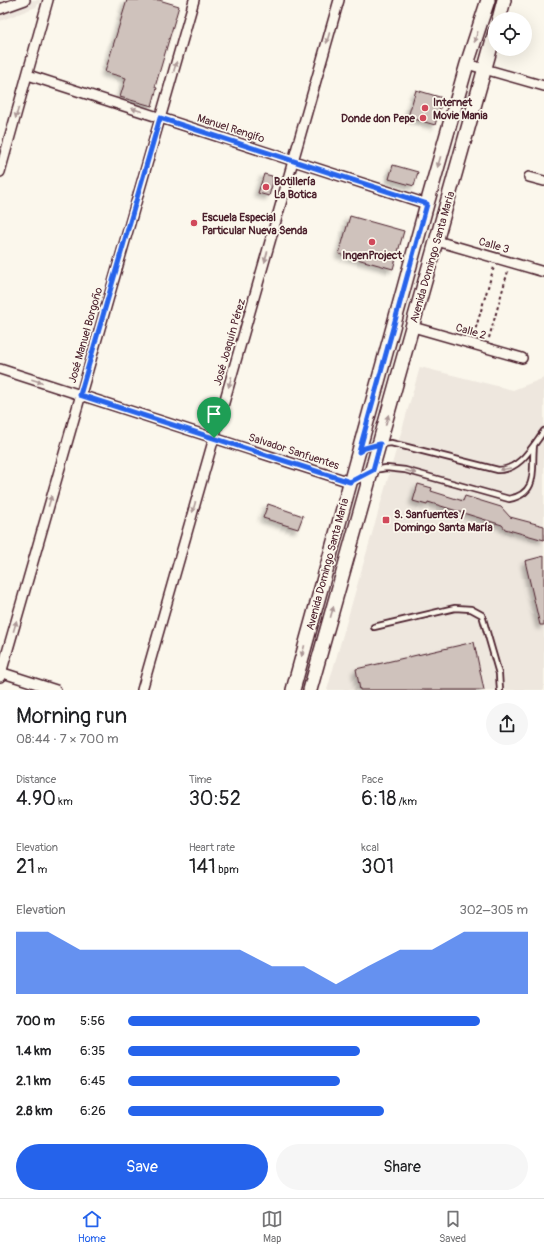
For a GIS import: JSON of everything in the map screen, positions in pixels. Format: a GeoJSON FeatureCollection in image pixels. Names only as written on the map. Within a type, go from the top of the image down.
{"type":"FeatureCollection","features":[{"type":"Feature","properties":{"kind":"main road","name":"Avenida Domingo Santa María"},"geometry":{"type":"LineString","coordinates":[[293,690],[427,204],[467,64],[488,0]]}},
{"type":"Feature","properties":{"kind":"main road"},"geometry":{"type":"LineString","coordinates":[[501,12],[504,0]]}},
{"type":"Feature","properties":{"kind":"main road","name":"Avenida Domingo Santa María"},"geometry":{"type":"LineString","coordinates":[[310,690],[373,470],[488,56]]}},
{"type":"Feature","properties":{"kind":"street"},"geometry":{"type":"LineString","coordinates":[[0,9],[25,0]]}},
{"type":"Feature","properties":{"kind":"street"},"geometry":{"type":"LineString","coordinates":[[0,172],[48,0]]}},
{"type":"Feature","properties":{"kind":"street","name":"José Manuel Borgoño"},"geometry":{"type":"LineString","coordinates":[[0,674],[194,0]]}},
{"type":"Feature","properties":{"kind":"street","name":"José Joaquín Pérez"},"geometry":{"type":"LineString","coordinates":[[142,690],[339,0]]}},
{"type":"Feature","properties":{"kind":"street"},"geometry":{"type":"LineString","coordinates":[[467,64],[544,86]]}},
{"type":"Feature","properties":{"kind":"street","name":"Manuel Rengifo"},"geometry":{"type":"LineString","coordinates":[[28,75],[427,204]]}},
{"type":"Feature","properties":{"kind":"street"},"geometry":{"type":"LineString","coordinates":[[528,177],[544,181]]}},
{"type":"Feature","properties":{"kind":"street","name":"Calle 3"},"geometry":{"type":"LineString","coordinates":[[437,241],[544,272]]}},
{"type":"Feature","properties":{"kind":"street","name":"Calle 2"},"geometry":{"type":"LineString","coordinates":[[413,327],[522,358]]}},
{"type":"Feature","properties":{"kind":"street","name":"Salvador Sanfuentes"},"geometry":{"type":"LineString","coordinates":[[0,369],[350,482],[373,470]]}},
{"type":"Feature","properties":{"kind":"street"},"geometry":{"type":"LineString","coordinates":[[0,674],[56,690]]}},
{"type":"Feature","properties":{"kind":"lane"},"geometry":{"type":"LineString","coordinates":[[359,452],[365,448],[380,444],[395,443],[498,470],[506,470],[513,467],[534,445],[544,431]]}},
{"type":"Feature","properties":{"kind":"lane"},"geometry":{"type":"LineString","coordinates":[[373,470],[386,468],[405,470],[509,499],[518,498],[532,482],[534,445]]}},
{"type":"Feature","properties":{"kind":"lane"},"geometry":{"type":"LineString","coordinates":[[374,626],[455,608],[471,609],[482,615],[499,674],[500,690]]}},
{"type":"Feature","properties":{"kind":"path"},"geometry":{"type":"LineString","coordinates":[[471,344],[496,258]]}},
{"type":"Feature","properties":{"kind":"path"},"geometry":{"type":"LineString","coordinates":[[487,348],[511,262]]}},
{"type":"Feature","properties":{"kind":"shaded area"},"geometry":{"type":"Polygon","coordinates":[[[0,0],[41,0],[36,7],[0,21],[0,0]]]}},
{"type":"Feature","properties":{"kind":"shaded area"},"geometry":{"type":"Polygon","coordinates":[[[420,367],[513,390],[544,378],[544,690],[327,690],[420,367]]]}},
{"type":"Feature","properties":{"kind":"building"},"geometry":{"type":"Polygon","coordinates":[[[127,0],[159,0],[179,6],[155,87],[157,88],[152,106],[120,97],[126,78],[105,72],[127,0]]]}},
{"type":"Feature","properties":{"kind":"building"},"geometry":{"type":"Polygon","coordinates":[[[416,90],[443,98],[435,125],[408,117],[416,90]]]}},
{"type":"Feature","properties":{"kind":"building"},"geometry":{"type":"Polygon","coordinates":[[[393,165],[418,172],[414,186],[389,179],[393,165]]]}},
{"type":"Feature","properties":{"kind":"building","name":"Botillería La Botica"},"geometry":{"type":"Polygon","coordinates":[[[264,174],[272,176],[273,182],[269,196],[258,193],[264,174]]]}},
{"type":"Feature","properties":{"kind":"building","name":"IngenProject"},"geometry":{"type":"Polygon","coordinates":[[[350,216],[404,231],[393,269],[339,254],[350,216]]]}},
{"type":"Feature","properties":{"kind":"building"},"geometry":{"type":"Polygon","coordinates":[[[418,484],[432,488],[431,491],[463,501],[465,496],[501,507],[510,517],[544,526],[544,540],[505,529],[502,525],[428,502],[427,505],[413,501],[418,484]]]}},
{"type":"Feature","properties":{"kind":"building"},"geometry":{"type":"Polygon","coordinates":[[[268,504],[303,516],[298,529],[263,518],[268,504]]]}},
{"type":"Feature","properties":{"kind":"building"},"geometry":{"type":"Polygon","coordinates":[[[544,556],[544,625],[540,625],[525,561],[544,556]]]}},
{"type":"Feature","properties":{"kind":"building"},"geometry":{"type":"Polygon","coordinates":[[[474,642],[484,690],[360,690],[356,669],[474,642]]]}},
{"type":"Feature","properties":{"kind":"place","name":"Internet Movie Mania"},"geometry":{"type":"Point","coordinates":[425,108]}},
{"type":"Feature","properties":{"kind":"place","name":"Donde don Pepe"},"geometry":{"type":"Point","coordinates":[423,118]}},
{"type":"Feature","properties":{"kind":"place","name":"Botillería La Botica"},"geometry":{"type":"Point","coordinates":[266,187]}},
{"type":"Feature","properties":{"kind":"place","name":"Escuela Especial Particular Nueva Senda"},"geometry":{"type":"Point","coordinates":[194,223]}},
{"type":"Feature","properties":{"kind":"place","name":"IngenProject"},"geometry":{"type":"Point","coordinates":[372,242]}},
{"type":"Feature","properties":{"kind":"place","name":"S. Sanfuentes / Domingo Santa María"},"geometry":{"type":"Point","coordinates":[386,520]}},
{"type":"Feature","properties":{"kind":"route"},"geometry":{"type":"LineString","coordinates":[[160,118],[427,204],[359,452],[365,448],[380,444],[373,470],[350,482],[214,438],[80,395],[160,118]]}}]}
